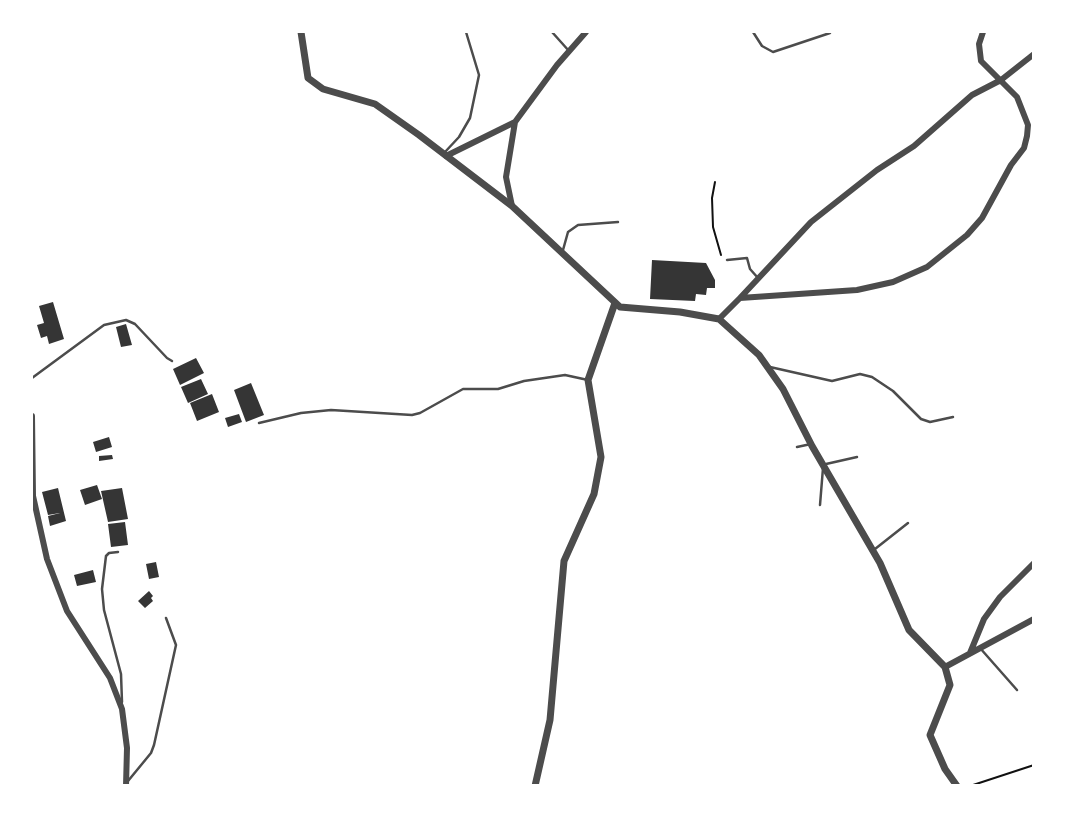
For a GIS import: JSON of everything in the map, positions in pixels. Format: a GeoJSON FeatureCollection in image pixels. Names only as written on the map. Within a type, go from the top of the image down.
{"type":"FeatureCollection","features":[{"type":"Feature","properties":{"kind":"street"},"geometry":{"type":"LineString","coordinates":[[301,32],[308,78],[323,89],[376,104],[512,205],[620,307],[680,312],[719,320],[759,355],[783,389],[811,444],[873,551],[909,630],[945,667],[950,685],[930,734],[945,769],[957,786]]}},
{"type":"Feature","properties":{"kind":"street"},"geometry":{"type":"LineString","coordinates":[[444,155],[515,122],[586,32]]}},
{"type":"Feature","properties":{"kind":"street"},"geometry":{"type":"LineString","coordinates":[[740,298],[858,290],[893,282],[927,267],[967,235],[982,218],[1011,165],[1024,148],[1031,126],[1017,97],[981,61],[979,44],[983,32]]}},
{"type":"Feature","properties":{"kind":"street"},"geometry":{"type":"LineString","coordinates":[[719,320],[811,222],[877,170],[914,146],[972,95],[1001,80],[1034,54]]}},
{"type":"Feature","properties":{"kind":"street"},"geometry":{"type":"LineString","coordinates":[[512,205],[506,177],[515,122]]}},
{"type":"Feature","properties":{"kind":"street"},"geometry":{"type":"LineString","coordinates":[[535,786],[550,720],[564,561],[594,494],[601,457],[588,380],[615,303]]}},
{"type":"Feature","properties":{"kind":"street"},"geometry":{"type":"LineString","coordinates":[[32,416],[33,496],[47,559],[66,611],[110,678],[122,709],[127,748],[126,785]]}},
{"type":"Feature","properties":{"kind":"street"},"geometry":{"type":"LineString","coordinates":[[970,653],[984,619],[1000,597],[1034,563]]}},
{"type":"Feature","properties":{"kind":"street"},"geometry":{"type":"LineString","coordinates":[[945,667],[1034,619]]}},
{"type":"Feature","properties":{"kind":"lane"},"geometry":{"type":"LineString","coordinates":[[444,155],[470,118],[479,75],[466,32]]}},
{"type":"Feature","properties":{"kind":"lane"},"geometry":{"type":"LineString","coordinates":[[552,32],[569,51]]}},
{"type":"Feature","properties":{"kind":"lane"},"geometry":{"type":"LineString","coordinates":[[753,32],[762,46],[773,52],[830,33]]}},
{"type":"Feature","properties":{"kind":"lane"},"geometry":{"type":"LineString","coordinates":[[562,253],[568,232],[578,225],[618,222]]}},
{"type":"Feature","properties":{"kind":"lane"},"geometry":{"type":"LineString","coordinates":[[727,260],[747,258],[750,269],[758,278]]}},
{"type":"Feature","properties":{"kind":"lane"},"geometry":{"type":"LineString","coordinates":[[32,378],[104,325],[126,320],[135,324],[172,361]]}},
{"type":"Feature","properties":{"kind":"lane"},"geometry":{"type":"LineString","coordinates":[[767,366],[832,381],[860,374],[872,377],[893,391],[921,419],[930,422],[953,417]]}},
{"type":"Feature","properties":{"kind":"lane"},"geometry":{"type":"LineString","coordinates":[[259,424],[302,413],[331,410],[412,415],[463,389],[498,389],[524,381],[565,375],[588,380]]}},
{"type":"Feature","properties":{"kind":"lane"},"geometry":{"type":"LineString","coordinates":[[797,447],[811,444]]}},
{"type":"Feature","properties":{"kind":"lane"},"geometry":{"type":"LineString","coordinates":[[820,505],[823,465],[857,457]]}},
{"type":"Feature","properties":{"kind":"lane"},"geometry":{"type":"LineString","coordinates":[[873,551],[908,523]]}},
{"type":"Feature","properties":{"kind":"lane"},"geometry":{"type":"LineString","coordinates":[[118,552],[106,556],[102,589],[104,610],[121,674],[122,709]]}},
{"type":"Feature","properties":{"kind":"lane"},"geometry":{"type":"LineString","coordinates":[[126,785],[151,753],[154,744],[176,645],[166,618]]}},
{"type":"Feature","properties":{"kind":"lane"},"geometry":{"type":"LineString","coordinates":[[980,648],[1017,690]]}},
{"type":"Feature","properties":{"kind":"path"},"geometry":{"type":"LineString","coordinates":[[715,182],[712,198],[713,227],[720,254],[727,260]]}},
{"type":"Feature","properties":{"kind":"path"},"geometry":{"type":"LineString","coordinates":[[970,786],[1034,765]]}},
{"type":"Feature","properties":{"kind":"building"},"geometry":{"type":"Polygon","coordinates":[[[652,260],[706,263],[715,280],[715,288],[707,288],[706,295],[696,294],[695,301],[650,299],[652,260]]]}},
{"type":"Feature","properties":{"kind":"building"},"geometry":{"type":"Polygon","coordinates":[[[53,302],[64,339],[49,344],[47,336],[41,338],[37,325],[44,323],[39,306],[53,302]]]}},
{"type":"Feature","properties":{"kind":"building"},"geometry":{"type":"Polygon","coordinates":[[[126,324],[132,345],[121,347],[116,327],[126,324]]]}},
{"type":"Feature","properties":{"kind":"building"},"geometry":{"type":"Polygon","coordinates":[[[196,358],[204,373],[180,385],[173,369],[196,358]]]}},
{"type":"Feature","properties":{"kind":"building"},"geometry":{"type":"Polygon","coordinates":[[[201,379],[208,394],[188,403],[181,387],[201,379]]]}},
{"type":"Feature","properties":{"kind":"building"},"geometry":{"type":"Polygon","coordinates":[[[251,383],[264,415],[246,422],[234,390],[251,383]]]}},
{"type":"Feature","properties":{"kind":"building"},"geometry":{"type":"Polygon","coordinates":[[[212,394],[219,412],[197,421],[190,403],[212,394]]]}},
{"type":"Feature","properties":{"kind":"building"},"geometry":{"type":"Polygon","coordinates":[[[239,414],[242,422],[228,427],[225,418],[239,414]]]}},
{"type":"Feature","properties":{"kind":"building"},"geometry":{"type":"Polygon","coordinates":[[[109,437],[112,447],[96,452],[93,442],[109,437]]]}},
{"type":"Feature","properties":{"kind":"building"},"geometry":{"type":"Polygon","coordinates":[[[112,455],[113,459],[99,461],[99,456],[112,455]]]}},
{"type":"Feature","properties":{"kind":"building"},"geometry":{"type":"Polygon","coordinates":[[[97,485],[102,499],[85,505],[80,490],[97,485]]]}},
{"type":"Feature","properties":{"kind":"building"},"geometry":{"type":"Polygon","coordinates":[[[58,488],[66,521],[50,526],[48,516],[60,513],[48,515],[42,492],[58,488]]]}},
{"type":"Feature","properties":{"kind":"building"},"geometry":{"type":"Polygon","coordinates":[[[122,488],[128,519],[108,522],[101,491],[122,488]]]}},
{"type":"Feature","properties":{"kind":"building"},"geometry":{"type":"Polygon","coordinates":[[[125,522],[128,545],[111,547],[108,524],[125,522]]]}},
{"type":"Feature","properties":{"kind":"building"},"geometry":{"type":"Polygon","coordinates":[[[156,562],[159,577],[149,579],[146,564],[156,562]]]}},
{"type":"Feature","properties":{"kind":"building"},"geometry":{"type":"Polygon","coordinates":[[[93,570],[96,582],[77,586],[74,575],[93,570]]]}},
{"type":"Feature","properties":{"kind":"building"},"geometry":{"type":"Polygon","coordinates":[[[149,591],[153,601],[145,608],[138,601],[149,591]]]}}]}
